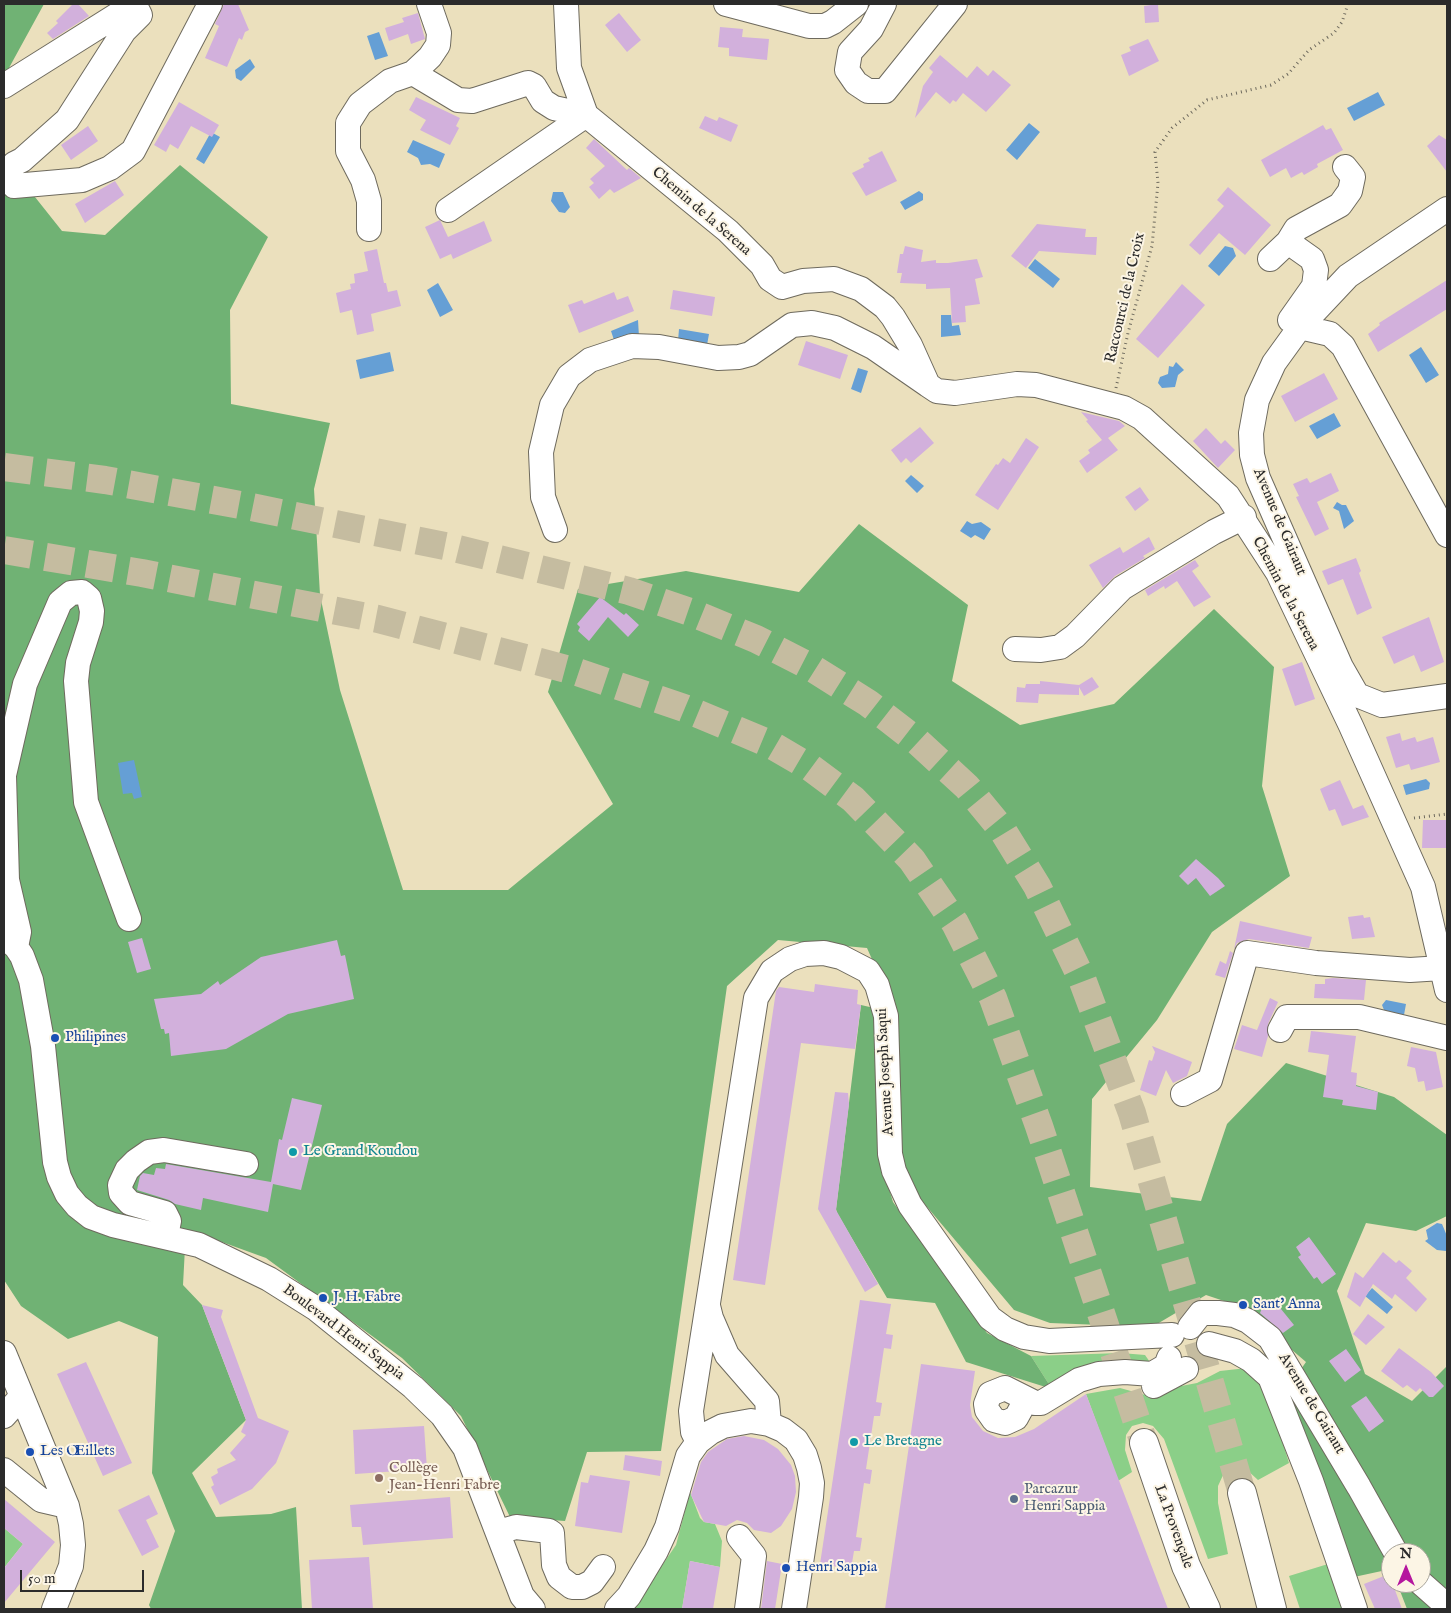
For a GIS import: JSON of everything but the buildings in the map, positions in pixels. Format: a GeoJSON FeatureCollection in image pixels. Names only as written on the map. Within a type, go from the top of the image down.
{"type":"FeatureCollection","features":[{"type":"Feature","properties":{"kind":"highway","name":"La Provençale"},"geometry":{"type":"LineString","coordinates":[[1144,1443],[1186,1566],[1206,1609]]}},
{"type":"Feature","properties":{"kind":"highway"},"geometry":{"type":"LineString","coordinates":[[1242,1494],[1272,1609]]}},
{"type":"Feature","properties":{"kind":"highway"},"geometry":{"type":"LineString","coordinates":[[1186,1566],[1197,1609]]}},
{"type":"Feature","properties":{"kind":"street"},"geometry":{"type":"LineString","coordinates":[[4,86],[125,10],[134,9],[138,11],[140,15],[124,32],[67,120],[22,160],[14,164],[8,175],[14,186],[82,180],[110,168],[132,151],[210,4]]}},
{"type":"Feature","properties":{"kind":"street"},"geometry":{"type":"LineString","coordinates":[[369,229],[369,201],[363,180],[348,150],[348,123],[360,104],[390,82],[413,73],[430,57],[438,45],[439,33],[429,4]]}},
{"type":"Feature","properties":{"kind":"street"},"geometry":{"type":"LineString","coordinates":[[566,4],[569,68],[586,115]]}},
{"type":"Feature","properties":{"kind":"street"},"geometry":{"type":"LineString","coordinates":[[726,4],[810,26],[825,26],[856,4]]}},
{"type":"Feature","properties":{"kind":"street"},"geometry":{"type":"LineString","coordinates":[[884,4],[871,29],[850,52],[847,70],[856,83],[868,91],[885,90],[955,4]]}},
{"type":"Feature","properties":{"kind":"street"},"geometry":{"type":"LineString","coordinates":[[413,73],[458,100],[472,101],[528,83],[534,86],[544,101],[554,108],[586,115]]}},
{"type":"Feature","properties":{"kind":"street"},"geometry":{"type":"LineString","coordinates":[[448,210],[586,115]]}},
{"type":"Feature","properties":{"kind":"street","name":"Chemin de la Serena"},"geometry":{"type":"LineString","coordinates":[[586,115],[728,231],[762,265],[770,280],[782,287],[804,281],[834,280],[861,289],[885,307],[910,345],[928,385],[937,390],[956,393],[1017,384],[1036,385],[1124,408],[1142,418],[1218,486],[1244,517],[1278,573],[1393,820],[1423,887],[1445,979]]}},
{"type":"Feature","properties":{"kind":"street"},"geometry":{"type":"LineString","coordinates":[[1270,258],[1288,242],[1296,230],[1340,205],[1350,190],[1353,177],[1345,167]]}},
{"type":"Feature","properties":{"kind":"street","name":"Avenue de Gairaut"},"geometry":{"type":"LineString","coordinates":[[1447,209],[1348,276],[1300,327],[1274,363],[1257,400],[1251,432],[1252,455],[1258,478],[1341,667],[1358,695],[1382,705],[1447,696]]}},
{"type":"Feature","properties":{"kind":"street"},"geometry":{"type":"LineString","coordinates":[[1265,384],[1263,365],[1266,354],[1314,286],[1316,270],[1312,259],[1288,242]]}},
{"type":"Feature","properties":{"kind":"street"},"geometry":{"type":"LineString","coordinates":[[555,530],[543,497],[541,452],[552,406],[569,376],[590,360],[632,346],[659,347],[718,358],[739,357],[750,354],[792,324],[812,323],[835,328],[873,348],[928,385]]}},
{"type":"Feature","properties":{"kind":"street"},"geometry":{"type":"LineString","coordinates":[[1300,327],[1330,334],[1343,346],[1447,536]]}},
{"type":"Feature","properties":{"kind":"street"},"geometry":{"type":"LineString","coordinates":[[1015,649],[1041,650],[1060,647],[1075,636],[1122,588],[1214,532],[1244,517]]}},
{"type":"Feature","properties":{"kind":"street"},"geometry":{"type":"LineString","coordinates":[[10,942],[19,932],[6,880],[4,775],[24,684],[60,602],[71,593],[82,592],[89,598],[92,611],[91,622],[78,663],[76,680],[86,802],[129,919]]}},
{"type":"Feature","properties":{"kind":"street","name":"Boulevard Henri Sappia"},"geometry":{"type":"LineString","coordinates":[[10,942],[22,956],[31,980],[43,1046],[55,1162],[59,1178],[67,1194],[77,1206],[91,1217],[113,1225],[199,1245],[226,1257],[291,1292],[315,1308],[413,1387],[442,1415],[465,1448],[522,1596],[533,1609]]}},
{"type":"Feature","properties":{"kind":"street","name":"Avenue Joseph Saqui"},"geometry":{"type":"LineString","coordinates":[[698,1442],[693,1432],[691,1411],[756,998],[772,971],[790,959],[805,954],[824,953],[841,957],[868,971],[877,985],[886,1016],[890,1154],[894,1171],[910,1205],[990,1318],[1005,1329],[1024,1337],[1049,1341],[1106,1338],[1186,1349]]}},
{"type":"Feature","properties":{"kind":"street"},"geometry":{"type":"LineString","coordinates":[[1183,1094],[1210,1080],[1248,953],[1316,963],[1410,970],[1445,979]]}},
{"type":"Feature","properties":{"kind":"street"},"geometry":{"type":"LineString","coordinates":[[1280,1030],[1287,1017],[1359,1017],[1447,1038]]}},
{"type":"Feature","properties":{"kind":"street"},"geometry":{"type":"LineString","coordinates":[[166,1236],[169,1221],[165,1213],[130,1203],[121,1193],[120,1185],[126,1170],[149,1152],[164,1150],[246,1164]]}},
{"type":"Feature","properties":{"kind":"street"},"geometry":{"type":"LineString","coordinates":[[707,1302],[711,1318],[727,1355],[767,1402],[769,1424]]}},
{"type":"Feature","properties":{"kind":"street","name":"Avenue de Gairaut"},"geometry":{"type":"LineString","coordinates":[[1356,1609],[1287,1418],[1270,1377],[1262,1368],[1186,1349],[1201,1313],[1234,1315],[1248,1321],[1270,1338],[1360,1487],[1391,1543]]}},
{"type":"Feature","properties":{"kind":"street"},"geometry":{"type":"LineString","coordinates":[[976,1403],[978,1416],[982,1424],[1000,1434],[1013,1433],[1082,1390],[1099,1383],[1112,1381],[1150,1387],[1163,1383],[1186,1349]]}},
{"type":"Feature","properties":{"kind":"street"},"geometry":{"type":"LineString","coordinates":[[1022,1407],[1016,1418],[1005,1423],[994,1420],[986,1410],[986,1404],[990,1394],[1004,1388],[1035,1403],[1041,1403],[1079,1380],[1099,1374],[1125,1372],[1152,1374],[1166,1366],[1186,1349]]}},
{"type":"Feature","properties":{"kind":"street"},"geometry":{"type":"LineString","coordinates":[[4,1353],[67,1506],[72,1552],[66,1580],[54,1609]]}},
{"type":"Feature","properties":{"kind":"street"},"geometry":{"type":"LineString","coordinates":[[4,1416],[21,1397]]}},
{"type":"Feature","properties":{"kind":"street"},"geometry":{"type":"LineString","coordinates":[[617,1609],[629,1596],[656,1551],[667,1527],[688,1456],[698,1442],[723,1426],[751,1421],[769,1424],[783,1430],[796,1440],[805,1455],[812,1483],[794,1609]]}},
{"type":"Feature","properties":{"kind":"street"},"geometry":{"type":"LineString","coordinates":[[4,1470],[41,1500],[67,1506]]}},
{"type":"Feature","properties":{"kind":"street"},"geometry":{"type":"LineString","coordinates":[[498,1532],[516,1528],[549,1531],[552,1533],[556,1571],[564,1583],[572,1586],[582,1587],[592,1582],[603,1568]]}},
{"type":"Feature","properties":{"kind":"street"},"geometry":{"type":"LineString","coordinates":[[739,1537],[754,1556],[747,1609]]}},
{"type":"Feature","properties":{"kind":"street"},"geometry":{"type":"LineString","coordinates":[[1431,1592],[1447,1606]]}},
{"type":"Feature","properties":{"kind":"path","name":"Raccourci de la Croix"},"geometry":{"type":"LineString","coordinates":[[1113,405],[1128,333],[1152,246],[1158,183],[1155,152],[1172,128],[1207,100],[1271,85],[1281,80],[1309,50],[1334,32],[1342,22],[1348,4]]}},
{"type":"Feature","properties":{"kind":"path"},"geometry":{"type":"LineString","coordinates":[[1393,820],[1447,814]]}},
{"type":"Feature","properties":{"kind":"green space"},"geometry":{"type":"Polygon","coordinates":[[[4,4],[44,4],[4,77],[4,4]]]}},
{"type":"Feature","properties":{"kind":"green space"},"geometry":{"type":"Polygon","coordinates":[[[4,158],[62,231],[105,235],[180,165],[268,237],[230,310],[231,404],[330,423],[314,489],[320,595],[340,690],[403,890],[508,890],[613,804],[548,692],[578,589],[686,571],[799,592],[859,524],[968,605],[952,681],[1020,725],[1114,704],[1214,609],[1274,667],[1262,786],[1290,876],[1212,932],[1157,1020],[1092,1099],[1090,1187],[1201,1201],[1227,1124],[1286,1063],[1394,1097],[1447,1135],[1447,1216],[1416,1231],[1366,1223],[1337,1291],[1365,1374],[1412,1401],[1447,1366],[1447,1609],[1407,1609],[1401,1593],[1431,1593],[1431,1543],[1381,1543],[1381,1571],[1354,1577],[1283,1395],[1306,1362],[1242,1307],[1206,1295],[1152,1327],[1050,1323],[1014,1310],[901,1176],[891,1002],[867,948],[778,940],[727,986],[661,1451],[587,1452],[565,1521],[510,1517],[461,1416],[402,1358],[266,1258],[186,1229],[183,1285],[202,1305],[246,1420],[192,1473],[216,1517],[271,1514],[296,1507],[302,1609],[151,1609],[149,1605],[175,1531],[152,1473],[158,1337],[119,1321],[68,1339],[21,1306],[4,1280],[4,158]]]}},
{"type":"Feature","properties":{"kind":"green space"},"geometry":{"type":"Polygon","coordinates":[[[861,1005],[874,1008],[884,1172],[893,1202],[987,1333],[1031,1356],[1052,1389],[966,1362],[935,1303],[887,1298],[837,1213],[861,1005]]]}},
{"type":"Feature","properties":{"kind":"green space"},"geometry":{"type":"Polygon","coordinates":[[[1121,1353],[1145,1355],[1152,1365],[1052,1389],[1031,1356],[1121,1353]]]}},
{"type":"Feature","properties":{"kind":"green space"},"geometry":{"type":"Polygon","coordinates":[[[1247,1368],[1265,1384],[1289,1463],[1258,1480],[1246,1469],[1238,1466],[1230,1468],[1224,1473],[1218,1486],[1218,1503],[1228,1554],[1208,1559],[1164,1439],[1153,1426],[1143,1423],[1132,1426],[1126,1435],[1125,1450],[1132,1472],[1118,1481],[1086,1394],[1120,1388],[1149,1396],[1163,1395],[1176,1387],[1197,1383],[1220,1371],[1247,1368]]]}},
{"type":"Feature","properties":{"kind":"green space"},"geometry":{"type":"Polygon","coordinates":[[[690,1492],[700,1518],[704,1522],[715,1524],[722,1541],[720,1567],[690,1561],[682,1609],[632,1609],[676,1545],[690,1492]]]}},
{"type":"Feature","properties":{"kind":"green space"},"geometry":{"type":"Polygon","coordinates":[[[4,1528],[23,1544],[4,1568],[4,1528]]]}},
{"type":"Feature","properties":{"kind":"green space"},"geometry":{"type":"Polygon","coordinates":[[[1328,1564],[1343,1609],[1300,1609],[1289,1576],[1328,1564]]]}},
{"type":"Feature","properties":{"kind":"water"},"geometry":{"type":"Polygon","coordinates":[[[379,32],[388,56],[375,60],[367,36],[379,32]]]}},
{"type":"Feature","properties":{"kind":"water"},"geometry":{"type":"Polygon","coordinates":[[[250,59],[255,67],[241,81],[236,78],[235,70],[250,59]]]}},
{"type":"Feature","properties":{"kind":"water"},"geometry":{"type":"Polygon","coordinates":[[[1378,92],[1385,105],[1354,121],[1347,108],[1378,92]]]}},
{"type":"Feature","properties":{"kind":"water"},"geometry":{"type":"Polygon","coordinates":[[[1029,123],[1040,132],[1017,160],[1006,150],[1029,123]]]}},
{"type":"Feature","properties":{"kind":"water"},"geometry":{"type":"Polygon","coordinates":[[[211,132],[220,137],[204,164],[196,159],[211,132]]]}},
{"type":"Feature","properties":{"kind":"water"},"geometry":{"type":"Polygon","coordinates":[[[413,140],[445,154],[439,168],[430,164],[421,165],[418,158],[407,152],[413,140]]]}},
{"type":"Feature","properties":{"kind":"water"},"geometry":{"type":"Polygon","coordinates":[[[919,191],[923,194],[923,200],[905,210],[900,202],[919,191]]]}},
{"type":"Feature","properties":{"kind":"water"},"geometry":{"type":"Polygon","coordinates":[[[553,192],[563,192],[570,207],[565,213],[559,212],[551,201],[553,192]]]}},
{"type":"Feature","properties":{"kind":"water"},"geometry":{"type":"Polygon","coordinates":[[[1225,246],[1233,248],[1236,256],[1219,276],[1208,266],[1225,246]]]}},
{"type":"Feature","properties":{"kind":"water"},"geometry":{"type":"Polygon","coordinates":[[[1035,259],[1060,279],[1053,288],[1028,268],[1035,259]]]}},
{"type":"Feature","properties":{"kind":"water"},"geometry":{"type":"Polygon","coordinates":[[[438,283],[453,310],[440,317],[427,290],[438,283]]]}},
{"type":"Feature","properties":{"kind":"water"},"geometry":{"type":"Polygon","coordinates":[[[941,315],[951,315],[952,326],[959,325],[961,335],[941,337],[941,315]]]}},
{"type":"Feature","properties":{"kind":"water"},"geometry":{"type":"Polygon","coordinates":[[[638,320],[639,337],[614,340],[611,331],[638,320]]]}},
{"type":"Feature","properties":{"kind":"water"},"geometry":{"type":"Polygon","coordinates":[[[679,329],[709,334],[707,345],[678,341],[679,329]]]}},
{"type":"Feature","properties":{"kind":"water"},"geometry":{"type":"Polygon","coordinates":[[[1421,347],[1439,375],[1426,383],[1409,355],[1421,347]]]}},
{"type":"Feature","properties":{"kind":"water"},"geometry":{"type":"Polygon","coordinates":[[[390,352],[394,371],[360,379],[356,360],[390,352]]]}},
{"type":"Feature","properties":{"kind":"water"},"geometry":{"type":"Polygon","coordinates":[[[1176,362],[1184,370],[1178,375],[1175,387],[1162,388],[1158,383],[1160,377],[1168,374],[1169,366],[1173,367],[1176,362]]]}},
{"type":"Feature","properties":{"kind":"water"},"geometry":{"type":"Polygon","coordinates":[[[858,368],[868,371],[861,393],[851,389],[858,368]]]}},
{"type":"Feature","properties":{"kind":"water"},"geometry":{"type":"Polygon","coordinates":[[[1334,413],[1341,426],[1317,439],[1309,426],[1334,413]]]}},
{"type":"Feature","properties":{"kind":"water"},"geometry":{"type":"Polygon","coordinates":[[[911,475],[924,486],[917,493],[905,481],[911,475]]]}},
{"type":"Feature","properties":{"kind":"water"},"geometry":{"type":"Polygon","coordinates":[[[1337,502],[1346,505],[1354,521],[1344,529],[1339,511],[1333,508],[1337,502]]]}},
{"type":"Feature","properties":{"kind":"water"},"geometry":{"type":"Polygon","coordinates":[[[967,521],[972,524],[981,522],[991,529],[984,540],[975,535],[971,538],[960,531],[967,521]]]}},
{"type":"Feature","properties":{"kind":"water"},"geometry":{"type":"Polygon","coordinates":[[[134,760],[142,797],[134,799],[132,793],[123,794],[118,763],[134,760]]]}},
{"type":"Feature","properties":{"kind":"water"},"geometry":{"type":"Polygon","coordinates":[[[1426,779],[1430,783],[1429,789],[1406,795],[1403,785],[1426,779]]]}},
{"type":"Feature","properties":{"kind":"water"},"geometry":{"type":"Polygon","coordinates":[[[1386,1000],[1406,1004],[1404,1015],[1384,1010],[1382,1005],[1386,1000]]]}},
{"type":"Feature","properties":{"kind":"water"},"geometry":{"type":"Polygon","coordinates":[[[1437,1223],[1442,1224],[1447,1236],[1446,1251],[1437,1250],[1425,1241],[1428,1239],[1426,1230],[1437,1223]]]}},
{"type":"Feature","properties":{"kind":"water"},"geometry":{"type":"Polygon","coordinates":[[[1372,1288],[1393,1307],[1387,1314],[1365,1296],[1372,1288]]]}},
{"type":"Feature","properties":{"kind":"tunnel"},"geometry":{"type":"LineString","coordinates":[[4,467],[105,480],[246,506],[450,547],[629,591],[690,612],[756,639],[809,666],[868,703],[918,742],[967,787],[1003,831],[1037,886],[1082,979],[1132,1113],[1242,1493]]}},
{"type":"Feature","properties":{"kind":"tunnel"},"geometry":{"type":"LineString","coordinates":[[4,550],[142,573],[378,619],[574,671],[684,708],[770,744],[811,768],[853,799],[912,860],[955,923],[993,998],[1039,1126],[1144,1443]]}},
{"type":"Feature","properties":{"kind":"place","name":"Philipines"},"geometry":{"type":"Point","coordinates":[55,1038]}},
{"type":"Feature","properties":{"kind":"place","name":"Le Grand Koudou"},"geometry":{"type":"Point","coordinates":[293,1152]}},
{"type":"Feature","properties":{"kind":"place","name":"J. H. Fabre"},"geometry":{"type":"Point","coordinates":[323,1298]}},
{"type":"Feature","properties":{"kind":"place","name":"Sant' Anna"},"geometry":{"type":"Point","coordinates":[1243,1305]}},
{"type":"Feature","properties":{"kind":"place","name":"Le Bretagne"},"geometry":{"type":"Point","coordinates":[854,1442]}},
{"type":"Feature","properties":{"kind":"place","name":"Les Œillets"},"geometry":{"type":"Point","coordinates":[30,1452]}},
{"type":"Feature","properties":{"kind":"place","name":"Collège Jean-Henri Fabre"},"geometry":{"type":"Point","coordinates":[379,1478]}},
{"type":"Feature","properties":{"kind":"place","name":"Parcazur Henri Sappia"},"geometry":{"type":"Point","coordinates":[1014,1499]}},
{"type":"Feature","properties":{"kind":"place","name":"Henri Sappia"},"geometry":{"type":"Point","coordinates":[786,1568]}}]}
